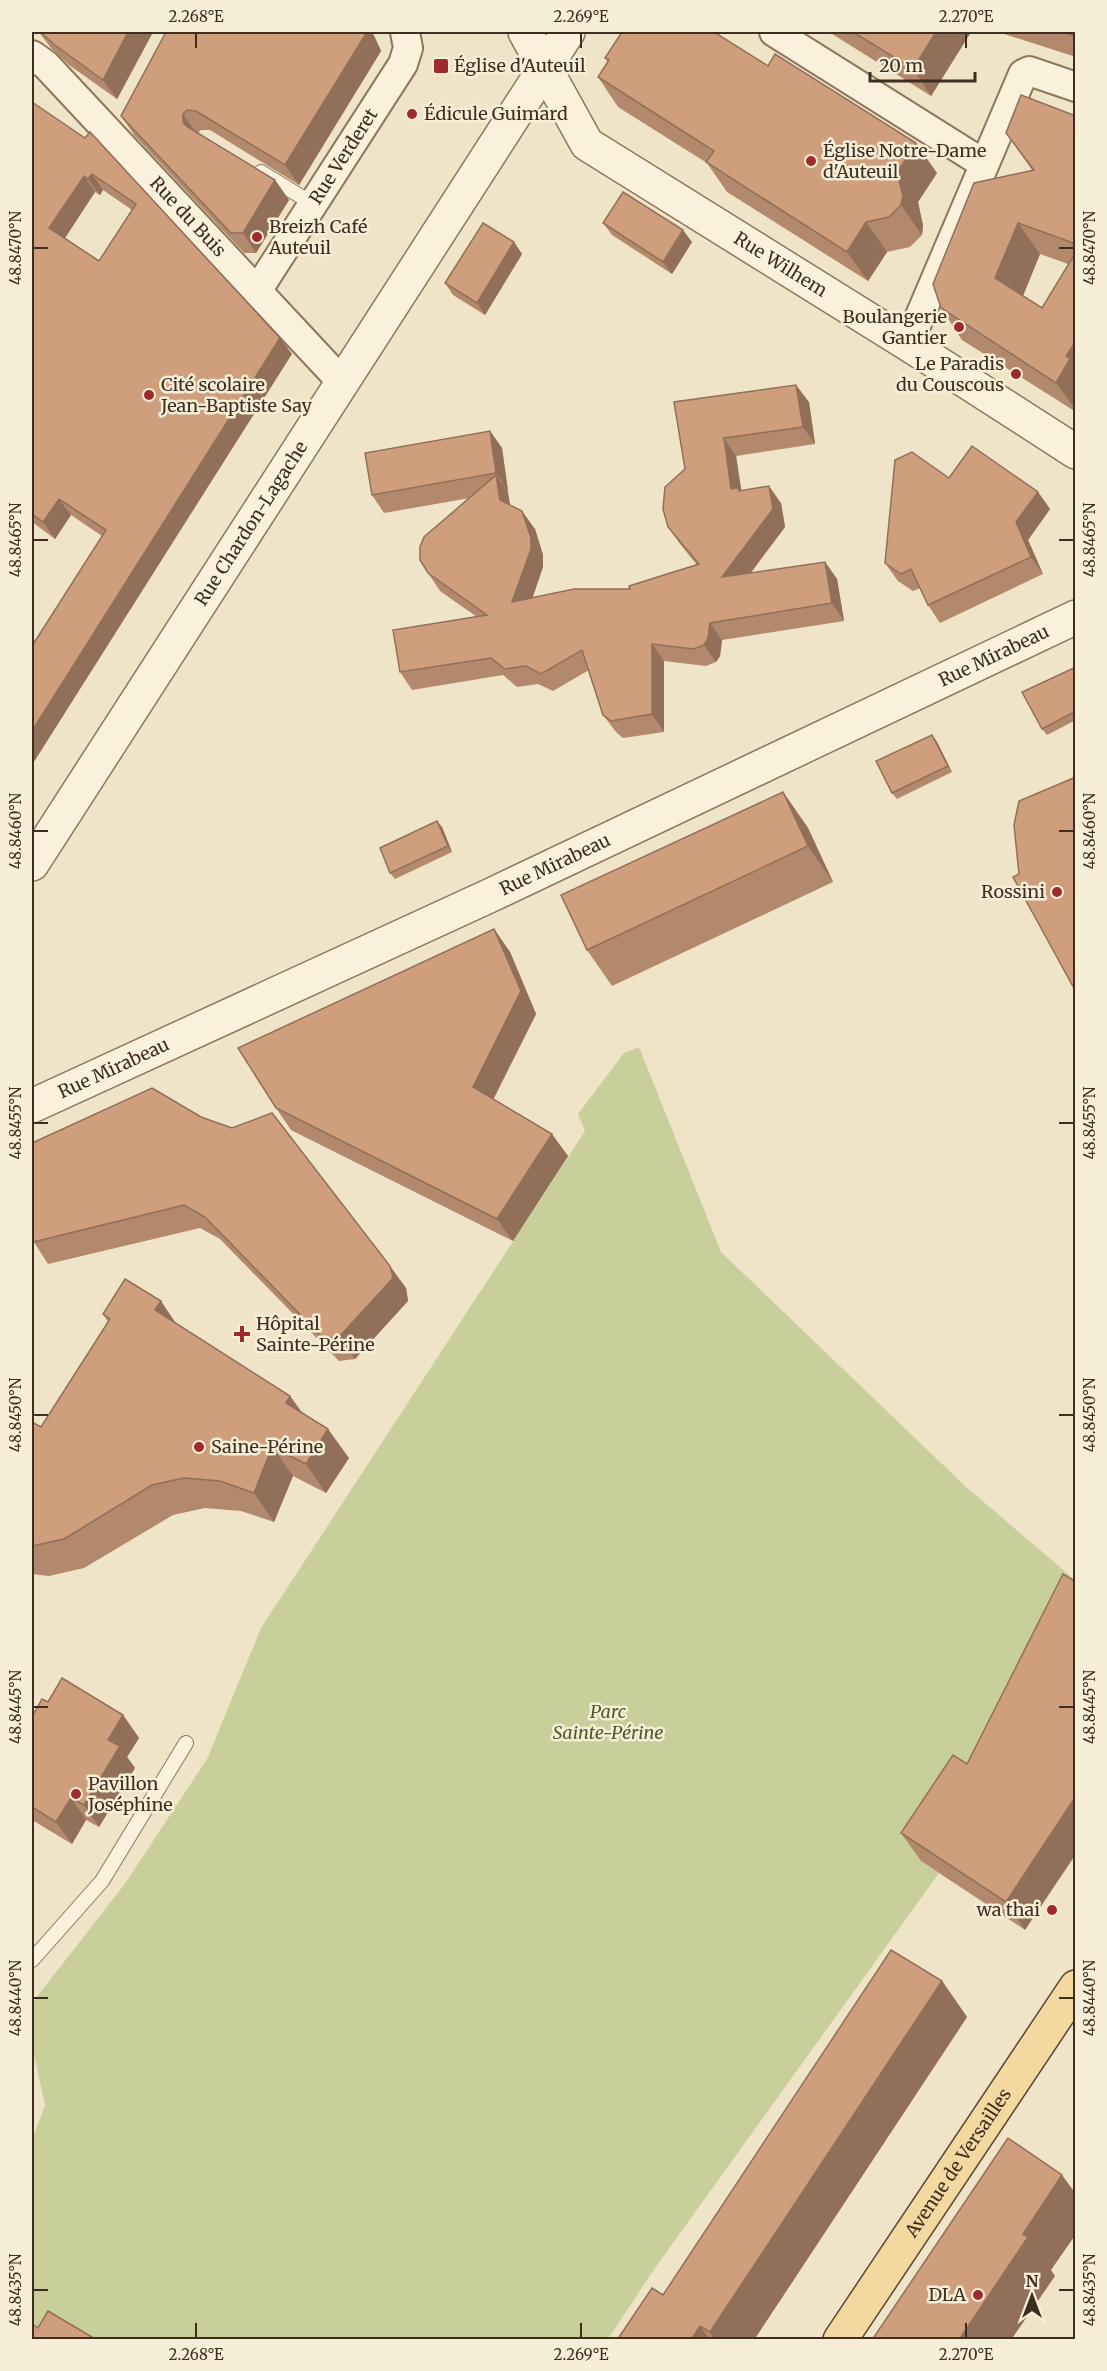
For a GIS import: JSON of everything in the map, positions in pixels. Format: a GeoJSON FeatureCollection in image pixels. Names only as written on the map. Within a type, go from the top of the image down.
{"type":"FeatureCollection","features":[{"type":"Feature","properties":{"kind":"main road","name":"Avenue de Versailles"},"geometry":{"type":"LineString","coordinates":[[840,2340],[1076,1987]]}},
{"type":"Feature","properties":{"kind":"street","name":"Rue Wilhem"},"geometry":{"type":"LineString","coordinates":[[525,32],[587,144],[908,344],[1076,452]]}},
{"type":"Feature","properties":{"kind":"street","name":"Rue Chardon-Lagache"},"geometry":{"type":"LineString","coordinates":[[32,864],[568,32]]}},
{"type":"Feature","properties":{"kind":"street"},"geometry":{"type":"LineString","coordinates":[[774,32],[984,164]]}},
{"type":"Feature","properties":{"kind":"street","name":"Rue Verderet"},"geometry":{"type":"LineString","coordinates":[[257,291],[403,64],[406,40]]}},
{"type":"Feature","properties":{"kind":"street","name":"Rue du Buis"},"geometry":{"type":"LineString","coordinates":[[32,55],[121,126],[257,291],[342,382]]}},
{"type":"Feature","properties":{"kind":"street"},"geometry":{"type":"LineString","coordinates":[[908,344],[1023,74],[1029,71],[1076,87]]}},
{"type":"Feature","properties":{"kind":"street","name":"Rue Mirabeau"},"geometry":{"type":"LineString","coordinates":[[32,1106],[489,896],[1076,617]]}},
{"type":"Feature","properties":{"kind":"lane"},"geometry":{"type":"LineString","coordinates":[[245,162],[313,204]]}},
{"type":"Feature","properties":{"kind":"lane"},"geometry":{"type":"LineString","coordinates":[[32,1960],[102,1881],[186,1743]]}},
{"type":"Feature","properties":{"kind":"green space","name":"Parc Sainte-Périne"},"geometry":{"type":"Polygon","coordinates":[[[639,1047],[721,1252],[965,1486],[1075,1580],[1075,1617],[921,1861],[939,1873],[655,2268],[608,2339],[73,2340],[32,2337],[32,2140],[45,2105],[32,2046],[32,2003],[124,1885],[207,1759],[261,1628],[585,1131],[578,1114],[624,1053],[639,1047]]]}},
{"type":"Feature","properties":{"kind":"building"},"geometry":{"type":"Polygon","coordinates":[[[40,32],[128,32],[103,80],[40,32]]]}},
{"type":"Feature","properties":{"kind":"building"},"geometry":{"type":"Polygon","coordinates":[[[166,32],[367,32],[285,165],[196,111],[187,110],[183,114],[183,122],[186,126],[275,180],[243,233],[231,233],[121,116],[166,32]]]}},
{"type":"Feature","properties":{"kind":"building","name":"Église Notre-Dame d'Auteuil"},"geometry":{"type":"Polygon","coordinates":[[[622,32],[714,32],[768,66],[775,54],[916,143],[897,173],[903,196],[901,205],[889,217],[866,222],[847,252],[706,162],[714,151],[598,77],[609,60],[605,58],[622,32]]]}},
{"type":"Feature","properties":{"kind":"building"},"geometry":{"type":"Polygon","coordinates":[[[853,32],[936,32],[913,69],[853,32]]]}},
{"type":"Feature","properties":{"kind":"building"},"geometry":{"type":"Polygon","coordinates":[[[1061,32],[1076,32],[1076,36],[1061,32]]]}},
{"type":"Feature","properties":{"kind":"building"},"geometry":{"type":"Polygon","coordinates":[[[1021,95],[1076,116],[1076,244],[1018,223],[995,278],[1042,308],[1076,252],[1076,341],[1066,356],[1070,359],[1056,383],[941,308],[933,284],[974,183],[1034,170],[1006,133],[1021,95]]]}},
{"type":"Feature","properties":{"kind":"building","name":"Cité scolaire Jean-Baptiste Say"},"geometry":{"type":"Polygon","coordinates":[[[32,102],[85,138],[90,132],[280,338],[32,731],[32,646],[106,530],[59,499],[43,522],[32,514],[32,102]],[[92,174],[88,179],[84,176],[49,228],[99,261],[136,204],[92,174]]]}},
{"type":"Feature","properties":{"kind":"building"},"geometry":{"type":"Polygon","coordinates":[[[623,192],[683,230],[663,262],[603,223],[623,192]]]}},
{"type":"Feature","properties":{"kind":"building"},"geometry":{"type":"Polygon","coordinates":[[[483,223],[514,242],[477,303],[445,283],[483,223]]]}},
{"type":"Feature","properties":{"kind":"building"},"geometry":{"type":"Polygon","coordinates":[[[796,385],[803,427],[724,438],[731,489],[738,488],[739,491],[769,486],[773,509],[722,577],[825,562],[832,603],[710,623],[708,638],[704,645],[694,649],[652,644],[652,714],[611,721],[603,715],[582,650],[541,674],[526,666],[505,669],[491,658],[400,672],[393,630],[487,615],[428,573],[420,560],[420,547],[424,537],[496,475],[500,500],[522,511],[531,538],[531,549],[512,602],[574,589],[630,589],[629,586],[699,564],[668,527],[663,509],[665,487],[685,469],[674,402],[796,385]]]}},
{"type":"Feature","properties":{"kind":"building"},"geometry":{"type":"Polygon","coordinates":[[[490,431],[496,473],[372,495],[365,453],[490,431]]]}},
{"type":"Feature","properties":{"kind":"building"},"geometry":{"type":"Polygon","coordinates":[[[972,446],[1038,492],[1016,522],[1031,557],[928,605],[911,569],[901,574],[885,563],[895,460],[912,452],[949,478],[972,446]]]}},
{"type":"Feature","properties":{"kind":"building"},"geometry":{"type":"Polygon","coordinates":[[[1076,667],[1076,711],[1042,729],[1022,692],[1076,667]]]}},
{"type":"Feature","properties":{"kind":"building"},"geometry":{"type":"Polygon","coordinates":[[[932,735],[948,766],[892,793],[876,761],[932,735]]]}},
{"type":"Feature","properties":{"kind":"building"},"geometry":{"type":"Polygon","coordinates":[[[1076,777],[1076,992],[1013,877],[1019,874],[1014,825],[1019,801],[1076,777]]]}},
{"type":"Feature","properties":{"kind":"building"},"geometry":{"type":"Polygon","coordinates":[[[783,792],[808,846],[587,950],[561,895],[783,792]]]}},
{"type":"Feature","properties":{"kind":"building"},"geometry":{"type":"Polygon","coordinates":[[[437,821],[448,846],[390,873],[380,848],[437,821]]]}},
{"type":"Feature","properties":{"kind":"building"},"geometry":{"type":"Polygon","coordinates":[[[494,929],[521,991],[473,1087],[552,1134],[497,1219],[276,1108],[238,1048],[494,929]]]}},
{"type":"Feature","properties":{"kind":"building"},"geometry":{"type":"Polygon","coordinates":[[[152,1088],[201,1117],[232,1128],[272,1113],[390,1266],[393,1278],[339,1337],[323,1338],[205,1217],[184,1205],[33,1242],[32,1143],[152,1088]]]}},
{"type":"Feature","properties":{"kind":"building","name":"Saine-Périne"},"geometry":{"type":"Polygon","coordinates":[[[125,1279],[161,1301],[155,1310],[290,1396],[286,1403],[328,1429],[306,1464],[272,1447],[254,1493],[220,1481],[184,1478],[152,1485],[64,1539],[32,1546],[32,1422],[41,1427],[110,1319],[103,1314],[125,1279]]]}},
{"type":"Feature","properties":{"kind":"building"},"geometry":{"type":"Polygon","coordinates":[[[1063,1574],[1076,1582],[1076,1796],[1006,1902],[901,1833],[953,1755],[967,1764],[1063,1574]]]}},
{"type":"Feature","properties":{"kind":"building","name":"Pavillon Joséphine"},"geometry":{"type":"Polygon","coordinates":[[[62,1678],[123,1715],[108,1740],[120,1746],[84,1805],[71,1798],[56,1822],[32,1807],[32,1717],[42,1699],[48,1702],[62,1678]]]}},
{"type":"Feature","properties":{"kind":"building"},"geometry":{"type":"Polygon","coordinates":[[[891,1950],[942,1981],[710,2332],[700,2326],[691,2340],[617,2340],[652,2288],[663,2295],[891,1950]]]}},
{"type":"Feature","properties":{"kind":"building"},"geometry":{"type":"Polygon","coordinates":[[[1008,2138],[1062,2175],[1023,2234],[1028,2237],[959,2340],[872,2340],[1008,2138]]]}},
{"type":"Feature","properties":{"kind":"building"},"geometry":{"type":"Polygon","coordinates":[[[48,2311],[92,2337],[90,2340],[32,2340],[32,2324],[38,2328],[48,2311]]]}},
{"type":"Feature","properties":{"kind":"place","name":"Église d'Auteuil"},"geometry":{"type":"Point","coordinates":[441,66]}},
{"type":"Feature","properties":{"kind":"place","name":"Édicule Guimard"},"geometry":{"type":"Point","coordinates":[412,114]}},
{"type":"Feature","properties":{"kind":"place","name":"Église Notre-Dame d'Auteuil"},"geometry":{"type":"Point","coordinates":[811,161]}},
{"type":"Feature","properties":{"kind":"place","name":"Breizh Café Auteuil"},"geometry":{"type":"Point","coordinates":[257,237]}},
{"type":"Feature","properties":{"kind":"place","name":"Boulangerie Gantier"},"geometry":{"type":"Point","coordinates":[959,327]}},
{"type":"Feature","properties":{"kind":"place","name":"Le Paradis du Couscous"},"geometry":{"type":"Point","coordinates":[1016,374]}},
{"type":"Feature","properties":{"kind":"place","name":"Cité scolaire Jean-Baptiste Say"},"geometry":{"type":"Point","coordinates":[149,395]}},
{"type":"Feature","properties":{"kind":"place","name":"Rossini"},"geometry":{"type":"Point","coordinates":[1057,892]}},
{"type":"Feature","properties":{"kind":"place","name":"Hôpital Sainte-Périne"},"geometry":{"type":"Point","coordinates":[242,1334]}},
{"type":"Feature","properties":{"kind":"place","name":"Saine-Périne"},"geometry":{"type":"Point","coordinates":[199,1447]}},
{"type":"Feature","properties":{"kind":"place","name":"Pavillon Joséphine"},"geometry":{"type":"Point","coordinates":[76,1794]}},
{"type":"Feature","properties":{"kind":"place","name":"wa thai"},"geometry":{"type":"Point","coordinates":[1052,1910]}},
{"type":"Feature","properties":{"kind":"place","name":"DLA"},"geometry":{"type":"Point","coordinates":[978,2295]}}]}
